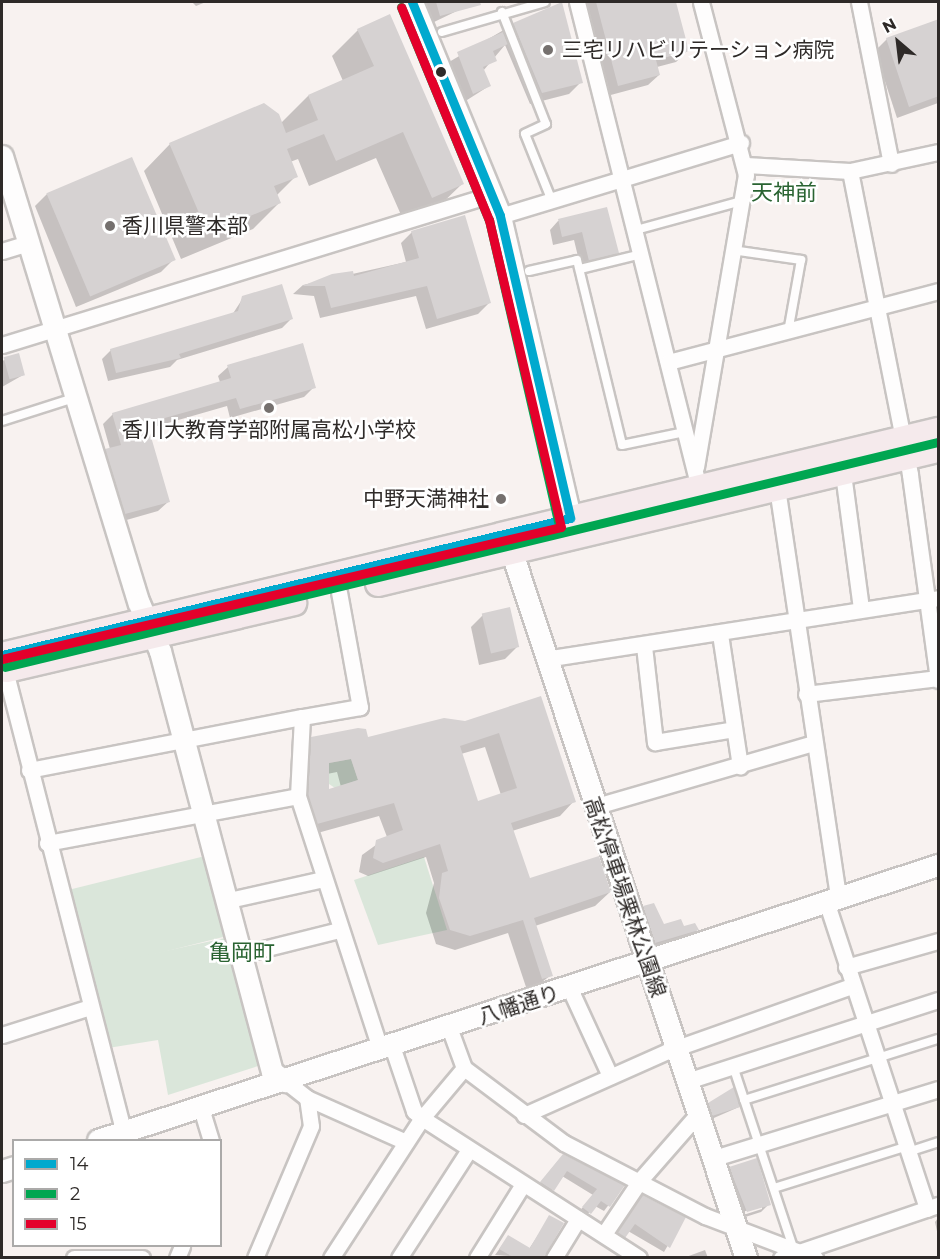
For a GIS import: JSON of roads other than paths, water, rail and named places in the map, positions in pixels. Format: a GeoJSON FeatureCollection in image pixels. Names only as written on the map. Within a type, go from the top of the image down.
{"type":"FeatureCollection","features":[{"type":"Feature","properties":{"kind":"main road"},"geometry":{"type":"LineString","coordinates":[[150,629],[339,592],[572,527],[699,487],[776,477],[902,448],[939,430]]}},
{"type":"Feature","properties":{"kind":"main road"},"geometry":{"type":"LineString","coordinates":[[902,448],[939,450]]}},
{"type":"Feature","properties":{"kind":"main road"},"geometry":{"type":"LineString","coordinates":[[3,666],[508,544]]}},
{"type":"Feature","properties":{"kind":"street"},"geometry":{"type":"LineString","coordinates":[[412,2],[493,194],[500,216],[572,527]]}},
{"type":"Feature","properties":{"kind":"street"},"geometry":{"type":"LineString","coordinates":[[577,2],[699,487]]}},
{"type":"Feature","properties":{"kind":"street"},"geometry":{"type":"LineString","coordinates":[[699,487],[717,350],[746,165],[701,2]]}},
{"type":"Feature","properties":{"kind":"street"},"geometry":{"type":"LineString","coordinates":[[859,2],[891,164]]}},
{"type":"Feature","properties":{"kind":"street"},"geometry":{"type":"LineString","coordinates":[[500,216],[741,143]]}},
{"type":"Feature","properties":{"kind":"street"},"geometry":{"type":"LineString","coordinates":[[746,165],[850,171],[939,152]]}},
{"type":"Feature","properties":{"kind":"street"},"geometry":{"type":"LineString","coordinates":[[2,156],[31,242],[183,740],[229,900],[272,1072],[307,1098],[406,1142]]}},
{"type":"Feature","properties":{"kind":"street"},"geometry":{"type":"LineString","coordinates":[[806,693],[938,679],[932,599],[850,171]]}},
{"type":"Feature","properties":{"kind":"street"},"geometry":{"type":"LineString","coordinates":[[2,345],[493,194]]}},
{"type":"Feature","properties":{"kind":"street"},"geometry":{"type":"LineString","coordinates":[[2,251],[31,242]]}},
{"type":"Feature","properties":{"kind":"street"},"geometry":{"type":"LineString","coordinates":[[668,362],[788,334],[939,291]]}},
{"type":"Feature","properties":{"kind":"street"},"geometry":{"type":"LineString","coordinates":[[842,462],[861,608]]}},
{"type":"Feature","properties":{"kind":"street"},"geometry":{"type":"LineString","coordinates":[[449,1027],[464,1068],[564,1143],[641,1179],[705,1216],[798,1253],[933,1207],[906,1150],[846,967],[832,899],[776,477]]}},
{"type":"Feature","properties":{"kind":"street","name":"高松停車場栗林公園線"},"geometry":{"type":"LineString","coordinates":[[508,544],[593,807],[648,961],[711,1159],[746,1257]]}},
{"type":"Feature","properties":{"kind":"street"},"geometry":{"type":"LineString","coordinates":[[29,770],[360,707],[339,592]]}},
{"type":"Feature","properties":{"kind":"street"},"geometry":{"type":"LineString","coordinates":[[545,659],[644,646],[861,608],[932,599]]}},
{"type":"Feature","properties":{"kind":"street"},"geometry":{"type":"LineString","coordinates":[[720,634],[740,766]]}},
{"type":"Feature","properties":{"kind":"street"},"geometry":{"type":"LineString","coordinates":[[644,646],[655,742],[734,729]]}},
{"type":"Feature","properties":{"kind":"street"},"geometry":{"type":"LineString","coordinates":[[3,666],[47,843],[124,1132]]}},
{"type":"Feature","properties":{"kind":"street"},"geometry":{"type":"LineString","coordinates":[[302,717],[298,796],[339,930],[414,1111],[469,1150],[639,1257]]}},
{"type":"Feature","properties":{"kind":"street"},"geometry":{"type":"LineString","coordinates":[[593,807],[813,743]]}},
{"type":"Feature","properties":{"kind":"street"},"geometry":{"type":"LineString","coordinates":[[47,843],[298,796]]}},
{"type":"Feature","properties":{"kind":"street","name":"八幡通り"},"geometry":{"type":"LineString","coordinates":[[101,1139],[570,988],[939,865]]}},
{"type":"Feature","properties":{"kind":"street"},"geometry":{"type":"LineString","coordinates":[[229,900],[323,879]]}},
{"type":"Feature","properties":{"kind":"street"},"geometry":{"type":"LineString","coordinates":[[243,954],[339,930]]}},
{"type":"Feature","properties":{"kind":"street"},"geometry":{"type":"LineString","coordinates":[[846,967],[939,942]]}},
{"type":"Feature","properties":{"kind":"street"},"geometry":{"type":"LineString","coordinates":[[524,1115],[676,1048],[852,986]]}},
{"type":"Feature","properties":{"kind":"street"},"geometry":{"type":"LineString","coordinates":[[570,988],[610,1076]]}},
{"type":"Feature","properties":{"kind":"street"},"geometry":{"type":"LineString","coordinates":[[687,1081],[939,1000]]}},
{"type":"Feature","properties":{"kind":"street"},"geometry":{"type":"LineString","coordinates":[[2,1035],[90,1007]]}},
{"type":"Feature","properties":{"kind":"street"},"geometry":{"type":"LineString","coordinates":[[331,1257],[422,1118],[464,1068]]}},
{"type":"Feature","properties":{"kind":"street"},"geometry":{"type":"LineString","coordinates":[[711,1159],[939,1089]]}},
{"type":"Feature","properties":{"kind":"street"},"geometry":{"type":"LineString","coordinates":[[255,1257],[311,1126],[307,1098]]}},
{"type":"Feature","properties":{"kind":"street"},"geometry":{"type":"LineString","coordinates":[[201,1108],[211,1139]]}},
{"type":"Feature","properties":{"kind":"street"},"geometry":{"type":"LineString","coordinates":[[604,1234],[641,1179],[697,1115]]}},
{"type":"Feature","properties":{"kind":"street"},"geometry":{"type":"LineString","coordinates":[[399,1257],[469,1150]]}},
{"type":"Feature","properties":{"kind":"street"},"geometry":{"type":"LineString","coordinates":[[477,1257],[523,1184]]}},
{"type":"Feature","properties":{"kind":"street"},"geometry":{"type":"LineString","coordinates":[[554,1257],[578,1219]]}},
{"type":"Feature","properties":{"kind":"street"},"geometry":{"type":"LineString","coordinates":[[74,1257],[91,1250],[142,1257]]}},
{"type":"Feature","properties":{"kind":"lane"},"geometry":{"type":"LineString","coordinates":[[442,32],[502,12],[545,2]]}},
{"type":"Feature","properties":{"kind":"lane"},"geometry":{"type":"LineString","coordinates":[[502,12],[546,124],[525,134],[552,201]]}},
{"type":"Feature","properties":{"kind":"lane"},"geometry":{"type":"LineString","coordinates":[[636,230],[742,201]]}},
{"type":"Feature","properties":{"kind":"lane"},"geometry":{"type":"LineString","coordinates":[[732,250],[801,260],[788,334]]}},
{"type":"Feature","properties":{"kind":"lane"},"geometry":{"type":"LineString","coordinates":[[580,269],[642,254]]}},
{"type":"Feature","properties":{"kind":"lane"},"geometry":{"type":"LineString","coordinates":[[530,271],[578,260],[622,445],[685,432]]}},
{"type":"Feature","properties":{"kind":"lane"},"geometry":{"type":"LineString","coordinates":[[2,421],[77,397]]}},
{"type":"Feature","properties":{"kind":"lane"},"geometry":{"type":"LineString","coordinates":[[744,1100],[876,1061],[939,1039]]}},
{"type":"Feature","properties":{"kind":"lane"},"geometry":{"type":"LineString","coordinates":[[733,1065],[798,1253]]}},
{"type":"Feature","properties":{"kind":"lane"},"geometry":{"type":"LineString","coordinates":[[774,1188],[939,1142]]}},
{"type":"Feature","properties":{"kind":"place","name":"三宅リハビリテーション病院"},"geometry":{"type":"Point","coordinates":[548,50]}},
{"type":"Feature","properties":{"kind":"place","name":"香川県警本部"},"geometry":{"type":"Point","coordinates":[110,226]}},
{"type":"Feature","properties":{"kind":"place","name":"香川大教育学部附属高松小学校"},"geometry":{"type":"Point","coordinates":[269,408]}},
{"type":"Feature","properties":{"kind":"place","name":"中野天満神社"},"geometry":{"type":"Point","coordinates":[501,499]}},
{"type":"Feature","properties":{"kind":"district","name":"天神前"},"geometry":{"type":"Point","coordinates":[784,193]}},
{"type":"Feature","properties":{"kind":"district","name":"亀岡町"},"geometry":{"type":"Point","coordinates":[242,953]}}]}
